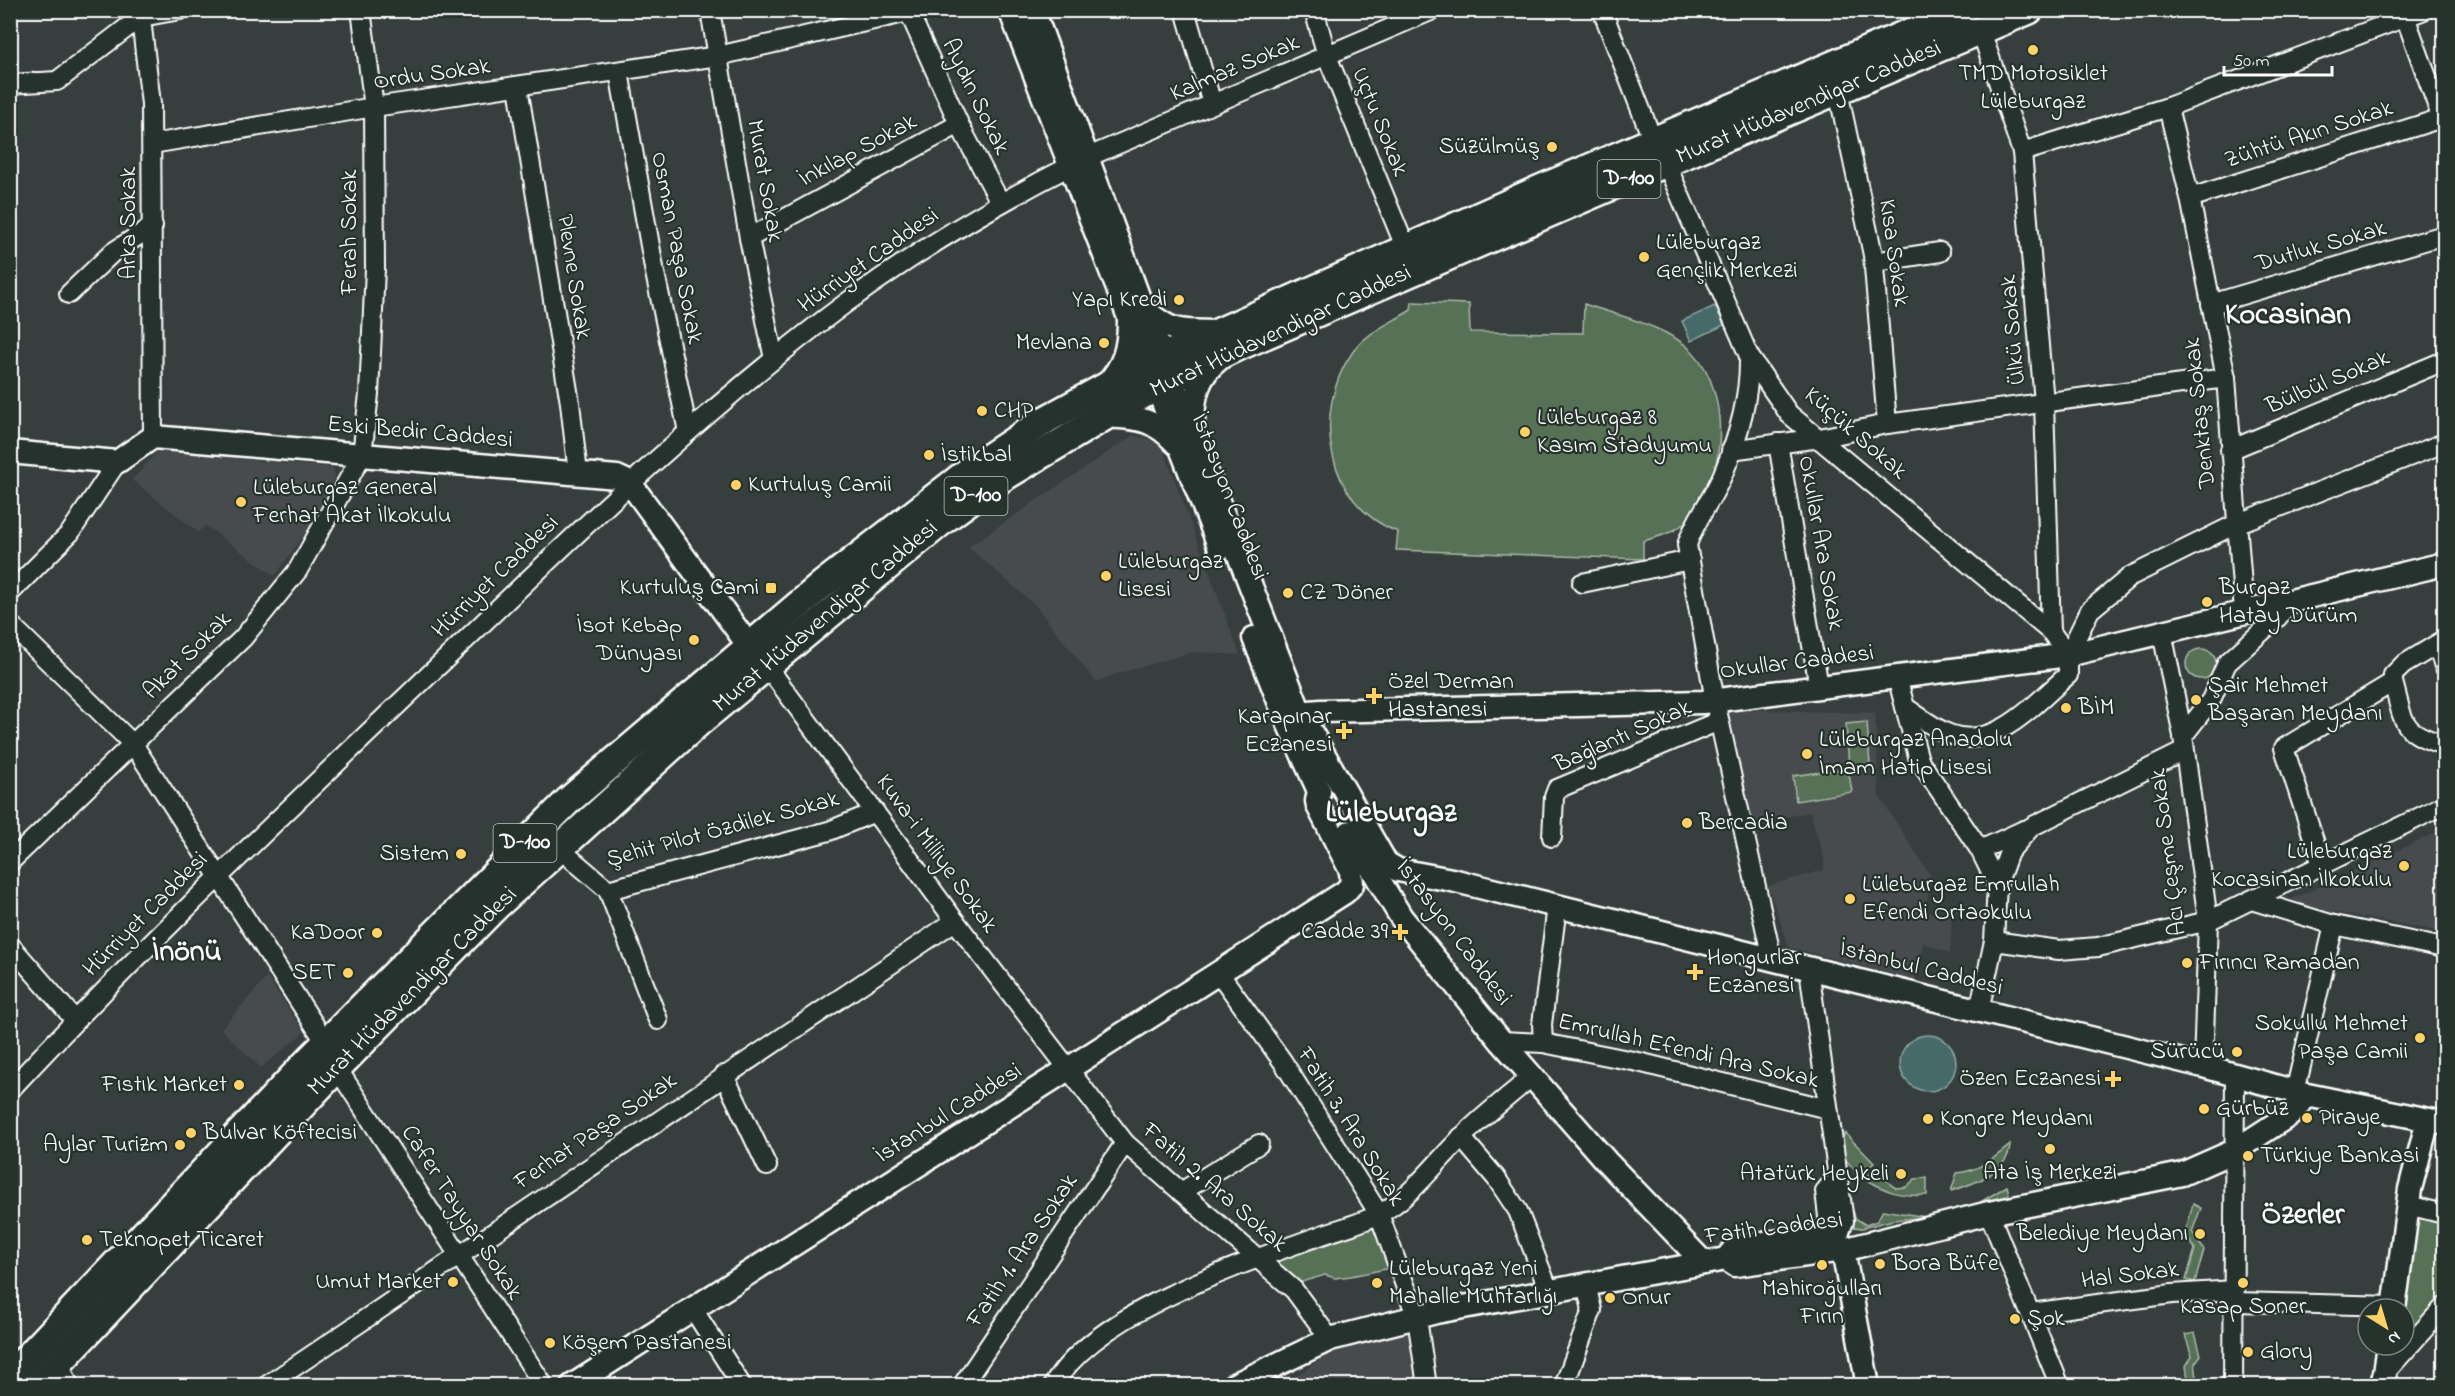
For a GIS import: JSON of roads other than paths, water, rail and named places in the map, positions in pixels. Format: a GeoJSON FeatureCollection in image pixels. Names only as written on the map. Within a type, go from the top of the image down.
{"type":"FeatureCollection","features":[{"type":"Feature","properties":{"kind":"highway","name":"Murat Hüdavendigar Caddesi"},"geometry":{"type":"LineString","coordinates":[[1224,341],[1660,152],[1923,18],[1963,10]]}},
{"type":"Feature","properties":{"kind":"highway","name":"Murat Hüdavendigar Caddesi"},"geometry":{"type":"LineString","coordinates":[[19,1375],[64,1374],[337,1068],[487,915],[699,722],[822,585],[973,468],[1047,419],[1106,385],[1159,372],[1406,249],[1660,152],[1838,91],[2029,10]]}},
{"type":"Feature","properties":{"kind":"highway","name":"Murat Hüdavendigar Caddesi"},"geometry":{"type":"LineString","coordinates":[[19,1375],[327,1043],[568,801],[758,656],[955,511],[1018,468],[1106,416],[1159,372]]}},
{"type":"Feature","properties":{"kind":"main road","name":"İstasyon Caddesi"},"geometry":{"type":"LineString","coordinates":[[1010,10],[1079,161]]}},
{"type":"Feature","properties":{"kind":"main road","name":"İstasyon Caddesi"},"geometry":{"type":"LineString","coordinates":[[1033,10],[1079,161],[1135,312],[1187,440],[1292,714],[1319,791],[1325,791],[1331,796],[1379,868],[1401,917],[1531,1077],[1606,1161],[1715,1261]]}},
{"type":"Feature","properties":{"kind":"main road"},"geometry":{"type":"LineString","coordinates":[[1106,385],[1123,363],[1135,312],[1168,328],[1224,341],[1196,389],[1187,440],[1141,418],[1106,416]]}},
{"type":"Feature","properties":{"kind":"main road","name":"Eski Bedir Caddesi"},"geometry":{"type":"LineString","coordinates":[[153,437],[617,477],[630,483]]}},
{"type":"Feature","properties":{"kind":"main road"},"geometry":{"type":"LineString","coordinates":[[10,453],[117,462],[153,437]]}},
{"type":"Feature","properties":{"kind":"main road"},"geometry":{"type":"LineString","coordinates":[[630,483],[758,656]]}},
{"type":"Feature","properties":{"kind":"main road"},"geometry":{"type":"LineString","coordinates":[[2292,599],[2445,564]]}},
{"type":"Feature","properties":{"kind":"main road","name":"Okullar Caddesi"},"geometry":{"type":"LineString","coordinates":[[1292,714],[1717,711],[1819,687],[2068,655],[2292,599]]}},
{"type":"Feature","properties":{"kind":"main road"},"geometry":{"type":"LineString","coordinates":[[1292,714],[1379,868]]}},
{"type":"Feature","properties":{"kind":"main road"},"geometry":{"type":"LineString","coordinates":[[1319,791],[1318,806],[1351,871],[1352,884]]}},
{"type":"Feature","properties":{"kind":"main road","name":"İstanbul Caddesi"},"geometry":{"type":"LineString","coordinates":[[1379,868],[1452,880],[2203,1066],[2301,1093],[2436,1121]]}},
{"type":"Feature","properties":{"kind":"main road","name":"İstanbul Caddesi"},"geometry":{"type":"LineString","coordinates":[[572,1386],[1345,892],[1352,884]]}},
{"type":"Feature","properties":{"kind":"main road","name":"Fatih Caddesi"},"geometry":{"type":"LineString","coordinates":[[1232,1386],[1330,1339],[1436,1312],[1715,1261],[1736,1265],[1840,1241],[2182,1174],[2234,1151],[2290,1114],[2301,1093]]}},
{"type":"Feature","properties":{"kind":"main road"},"geometry":{"type":"LineString","coordinates":[[2395,1297],[2408,1205],[2436,1121]]}},
{"type":"Feature","properties":{"kind":"main road"},"geometry":{"type":"LineString","coordinates":[[1840,1241],[1868,1386]]}},
{"type":"Feature","properties":{"kind":"main road"},"geometry":{"type":"LineString","coordinates":[[2383,1379],[2387,1357]]}},
{"type":"Feature","properties":{"kind":"street"},"geometry":{"type":"LineString","coordinates":[[10,84],[57,81],[141,14],[180,10]]}},
{"type":"Feature","properties":{"kind":"street","name":"Ferah Sokak"},"geometry":{"type":"LineString","coordinates":[[361,10],[374,107],[375,269],[369,394],[362,455]]}},
{"type":"Feature","properties":{"kind":"street","name":"Murat Sokak"},"geometry":{"type":"LineString","coordinates":[[710,10],[749,238],[774,359]]}},
{"type":"Feature","properties":{"kind":"street"},"geometry":{"type":"LineString","coordinates":[[1185,10],[1212,104]]}},
{"type":"Feature","properties":{"kind":"street","name":"Uçtu Sokak"},"geometry":{"type":"LineString","coordinates":[[1314,10],[1327,56],[1406,249]]}},
{"type":"Feature","properties":{"kind":"street","name":"Kalmaz Sokak"},"geometry":{"type":"LineString","coordinates":[[1079,161],[1433,10]]}},
{"type":"Feature","properties":{"kind":"street","name":"Küçük Sokak"},"geometry":{"type":"LineString","coordinates":[[1602,10],[1660,152],[1749,356],[1789,414],[2051,632],[2068,655]]}},
{"type":"Feature","properties":{"kind":"street"},"geometry":{"type":"LineString","coordinates":[[2022,152],[2168,107],[2406,19],[2424,10]]}},
{"type":"Feature","properties":{"kind":"street","name":"Ordu Sokak"},"geometry":{"type":"LineString","coordinates":[[152,144],[374,107],[718,56],[911,12]]}},
{"type":"Feature","properties":{"kind":"street","name":"Aydın Sokak"},"geometry":{"type":"LineString","coordinates":[[911,12],[959,124],[1000,202]]}},
{"type":"Feature","properties":{"kind":"street","name":"Arka Sokak"},"geometry":{"type":"LineString","coordinates":[[141,14],[151,104],[153,437]]}},
{"type":"Feature","properties":{"kind":"street"},"geometry":{"type":"LineString","coordinates":[[2406,19],[2443,121]]}},
{"type":"Feature","properties":{"kind":"street","name":"Ülkü Sokak"},"geometry":{"type":"LineString","coordinates":[[1981,31],[2022,152],[2044,402],[2051,632]]}},
{"type":"Feature","properties":{"kind":"street","name":"Osman Paşa Sokak"},"geometry":{"type":"LineString","coordinates":[[619,72],[654,268],[688,432]]}},
{"type":"Feature","properties":{"kind":"street","name":"Plevne Sokak"},"geometry":{"type":"LineString","coordinates":[[518,87],[570,404],[578,474]]}},
{"type":"Feature","properties":{"kind":"street","name":"Kısa Sokak"},"geometry":{"type":"LineString","coordinates":[[1838,91],[1874,262],[1887,424]]}},
{"type":"Feature","properties":{"kind":"street","name":"Denktaş Sokak"},"geometry":{"type":"LineString","coordinates":[[2168,107],[2190,198],[2226,378],[2244,612]]}},
{"type":"Feature","properties":{"kind":"street","name":"Zühtü Akın Sokak"},"geometry":{"type":"LineString","coordinates":[[2190,198],[2443,121]]}},
{"type":"Feature","properties":{"kind":"street","name":"İnkılap Sokak"},"geometry":{"type":"LineString","coordinates":[[749,238],[959,124]]}},
{"type":"Feature","properties":{"kind":"street","name":"Hürriyet Caddesi"},"geometry":{"type":"LineString","coordinates":[[10,1090],[75,1020],[219,875],[630,483],[688,432],[774,359],[900,265],[1000,202],[1079,161]]}},
{"type":"Feature","properties":{"kind":"street"},"geometry":{"type":"LineString","coordinates":[[69,294],[114,252],[153,226]]}},
{"type":"Feature","properties":{"kind":"street","name":"Dutluk Sokak"},"geometry":{"type":"LineString","coordinates":[[2211,304],[2445,235]]}},
{"type":"Feature","properties":{"kind":"street"},"geometry":{"type":"LineString","coordinates":[[1874,262],[1940,252]]}},
{"type":"Feature","properties":{"kind":"street"},"geometry":{"type":"LineString","coordinates":[[1749,356],[1750,383],[1723,475],[1692,528],[1687,545],[1717,711],[1772,959]]}},
{"type":"Feature","properties":{"kind":"street","name":"Bülbül Sokak"},"geometry":{"type":"LineString","coordinates":[[2230,450],[2445,361]]}},
{"type":"Feature","properties":{"kind":"street"},"geometry":{"type":"LineString","coordinates":[[1731,450],[1820,438],[1887,424],[2226,378]]}},
{"type":"Feature","properties":{"kind":"street","name":"Okullar Ara Sokak"},"geometry":{"type":"LineString","coordinates":[[1778,443],[1819,687]]}},
{"type":"Feature","properties":{"kind":"street"},"geometry":{"type":"LineString","coordinates":[[1905,707],[1947,734],[1970,739],[1993,735],[2068,675],[2068,655],[2090,610],[2131,576],[2236,524],[2445,443]]}},
{"type":"Feature","properties":{"kind":"street","name":"Akat Sokak"},"geometry":{"type":"LineString","coordinates":[[10,862],[243,638],[298,570],[362,455]]}},
{"type":"Feature","properties":{"kind":"street"},"geometry":{"type":"LineString","coordinates":[[10,593],[70,533],[117,462]]}},
{"type":"Feature","properties":{"kind":"street"},"geometry":{"type":"LineString","coordinates":[[1582,583],[1690,560]]}},
{"type":"Feature","properties":{"kind":"street"},"geometry":{"type":"LineString","coordinates":[[1980,850],[2031,827],[2183,743],[2211,700],[2227,663],[2278,617],[2292,599]]}},
{"type":"Feature","properties":{"kind":"street"},"geometry":{"type":"LineString","coordinates":[[10,624],[133,744],[327,1043]]}},
{"type":"Feature","properties":{"kind":"street","name":"Acı Çeşme Sokak"},"geometry":{"type":"LineString","coordinates":[[2162,632],[2183,743],[2208,921],[2203,1066]]}},
{"type":"Feature","properties":{"kind":"street"},"geometry":{"type":"LineString","coordinates":[[2445,666],[2441,642],[2397,670],[2393,675],[2406,725],[2418,737],[2445,745]]}},
{"type":"Feature","properties":{"kind":"street","name":"Kuva-i Milliye Sokak"},"geometry":{"type":"LineString","coordinates":[[758,656],[1068,1070]]}},
{"type":"Feature","properties":{"kind":"street"},"geometry":{"type":"LineString","coordinates":[[1897,677],[1919,760],[1980,850],[1997,885]]}},
{"type":"Feature","properties":{"kind":"street"},"geometry":{"type":"LineString","coordinates":[[2322,865],[2284,748],[2393,682]]}},
{"type":"Feature","properties":{"kind":"street","name":"Bağlantı Sokak"},"geometry":{"type":"LineString","coordinates":[[1552,837],[1554,797],[1557,789],[1651,750],[1717,711]]}},
{"type":"Feature","properties":{"kind":"street"},"geometry":{"type":"LineString","coordinates":[[1994,941],[2059,950],[2098,947],[2208,921],[2445,806]]}},
{"type":"Feature","properties":{"kind":"street","name":"Şehit Pilot Özdilek Sokak"},"geometry":{"type":"LineString","coordinates":[[560,849],[608,890],[829,831],[874,812]]}},
{"type":"Feature","properties":{"kind":"street"},"geometry":{"type":"LineString","coordinates":[[1979,1011],[1994,941],[1997,885],[2009,852],[2031,827]]}},
{"type":"Feature","properties":{"kind":"street","name":"İstanbul Caddesi"},"geometry":{"type":"LineString","coordinates":[[1352,884],[1379,868]]}},
{"type":"Feature","properties":{"kind":"street"},"geometry":{"type":"LineString","coordinates":[[608,890],[658,1020]]}},
{"type":"Feature","properties":{"kind":"street"},"geometry":{"type":"LineString","coordinates":[[2251,900],[2334,925],[2445,948]]}},
{"type":"Feature","properties":{"kind":"street"},"geometry":{"type":"LineString","coordinates":[[1543,1043],[1542,1024],[1557,906]]}},
{"type":"Feature","properties":{"kind":"street","name":"Ferhat Paşa Sokak"},"geometry":{"type":"LineString","coordinates":[[266,1386],[459,1253],[955,921]]}},
{"type":"Feature","properties":{"kind":"street"},"geometry":{"type":"LineString","coordinates":[[2301,1093],[2334,925]]}},
{"type":"Feature","properties":{"kind":"street"},"geometry":{"type":"LineString","coordinates":[[10,945],[75,1020]]}},
{"type":"Feature","properties":{"kind":"street"},"geometry":{"type":"LineString","coordinates":[[1809,969],[1844,1221],[1840,1241]]}},
{"type":"Feature","properties":{"kind":"street","name":"Fatih 3. Ara Sokak"},"geometry":{"type":"LineString","coordinates":[[1219,973],[1283,1062],[1379,1214],[1417,1318],[1427,1386]]}},
{"type":"Feature","properties":{"kind":"street","name":"Emrullah Efendi Ara Sokak"},"geometry":{"type":"LineString","coordinates":[[1501,1041],[1543,1043],[1638,1062],[1828,1109]]}},
{"type":"Feature","properties":{"kind":"street","name":"Cafer Tayyar Sokak"},"geometry":{"type":"LineString","coordinates":[[337,1068],[544,1386]]}},
{"type":"Feature","properties":{"kind":"street","name":"Fatih 2. Ara Sokak"},"geometry":{"type":"LineString","coordinates":[[1068,1070],[1125,1143],[1294,1290],[1330,1339]]}},
{"type":"Feature","properties":{"kind":"street"},"geometry":{"type":"LineString","coordinates":[[724,1075],[767,1166]]}},
{"type":"Feature","properties":{"kind":"street"},"geometry":{"type":"LineString","coordinates":[[2233,1386],[2235,1075]]}},
{"type":"Feature","properties":{"kind":"street"},"geometry":{"type":"LineString","coordinates":[[1053,1386],[1061,1372],[1099,1336],[1157,1302],[1223,1271],[1379,1214],[1420,1181],[1461,1137],[1531,1077]]}},
{"type":"Feature","properties":{"kind":"street"},"geometry":{"type":"LineString","coordinates":[[1461,1137],[1496,1178],[1518,1211],[1549,1291]]}},
{"type":"Feature","properties":{"kind":"street","name":"Fatih 1. Ara Sokak"},"geometry":{"type":"LineString","coordinates":[[962,1386],[1125,1143]]}},
{"type":"Feature","properties":{"kind":"street"},"geometry":{"type":"LineString","coordinates":[[1181,1192],[1259,1144]]}},
{"type":"Feature","properties":{"kind":"street"},"geometry":{"type":"LineString","coordinates":[[2408,1205],[2445,1214]]}},
{"type":"Feature","properties":{"kind":"street"},"geometry":{"type":"LineString","coordinates":[[1989,1213],[2060,1386]]}},
{"type":"Feature","properties":{"kind":"street"},"geometry":{"type":"LineString","coordinates":[[1564,1386],[1592,1310],[1586,1284]]}},
{"type":"Feature","properties":{"kind":"street","name":"Hal Sokak"},"geometry":{"type":"LineString","coordinates":[[2031,1313],[2172,1294],[2235,1296],[2356,1305]]}},
{"type":"Feature","properties":{"kind":"street"},"geometry":{"type":"LineString","coordinates":[[693,1309],[742,1386]]}},
{"type":"Feature","properties":{"kind":"street"},"geometry":{"type":"LineString","coordinates":[[2383,1379],[2443,1313]]}},
{"type":"Feature","properties":{"kind":"water"},"geometry":{"type":"Polygon","coordinates":[[[1715,306],[1724,325],[1691,341],[1682,321],[1715,306]]]}},
{"type":"Feature","properties":{"kind":"water"},"geometry":{"type":"Polygon","coordinates":[[[1928,1035],[1939,1037],[1948,1043],[1954,1052],[1956,1063],[1954,1074],[1948,1083],[1939,1089],[1928,1091],[1917,1089],[1908,1083],[1902,1074],[1900,1063],[1902,1052],[1908,1043],[1917,1037],[1928,1035]]]}},
{"type":"Feature","properties":{"kind":"place","name":"TMD Motosiklet Lüleburgaz"},"geometry":{"type":"Point","coordinates":[2033,50]}},
{"type":"Feature","properties":{"kind":"place","name":"Süzülmüş"},"geometry":{"type":"Point","coordinates":[1552,147]}},
{"type":"Feature","properties":{"kind":"place","name":"Lüleburgaz Gençlik Merkezi"},"geometry":{"type":"Point","coordinates":[1644,257]}},
{"type":"Feature","properties":{"kind":"place","name":"Yapı Kredi"},"geometry":{"type":"Point","coordinates":[1179,300]}},
{"type":"Feature","properties":{"kind":"place","name":"Mevlana"},"geometry":{"type":"Point","coordinates":[1104,343]}},
{"type":"Feature","properties":{"kind":"place","name":"CHP"},"geometry":{"type":"Point","coordinates":[982,411]}},
{"type":"Feature","properties":{"kind":"place","name":"Lüleburgaz 8 Kasım Stadyumu"},"geometry":{"type":"Point","coordinates":[1525,432]}},
{"type":"Feature","properties":{"kind":"place","name":"İstikbal"},"geometry":{"type":"Point","coordinates":[929,455]}},
{"type":"Feature","properties":{"kind":"place","name":"Kurtuluş Camii"},"geometry":{"type":"Point","coordinates":[736,485]}},
{"type":"Feature","properties":{"kind":"place","name":"Lüleburgaz General Ferhat Akat İlkokulu"},"geometry":{"type":"Point","coordinates":[241,502]}},
{"type":"Feature","properties":{"kind":"place","name":"Lüleburgaz Lisesi"},"geometry":{"type":"Point","coordinates":[1106,576]}},
{"type":"Feature","properties":{"kind":"place","name":"Kurtuluş Cami"},"geometry":{"type":"Point","coordinates":[771,588]}},
{"type":"Feature","properties":{"kind":"place","name":"CZ Döner"},"geometry":{"type":"Point","coordinates":[1288,593]}},
{"type":"Feature","properties":{"kind":"place","name":"Burgaz Hatay Dürüm"},"geometry":{"type":"Point","coordinates":[2207,602]}},
{"type":"Feature","properties":{"kind":"place","name":"İsot Kebap Dünyası"},"geometry":{"type":"Point","coordinates":[694,640]}},
{"type":"Feature","properties":{"kind":"place","name":"Özel Derman Hastanesi"},"geometry":{"type":"Point","coordinates":[1374,696]}},
{"type":"Feature","properties":{"kind":"place","name":"Şair Mehmet Başaran Meydanı"},"geometry":{"type":"Point","coordinates":[2196,700]}},
{"type":"Feature","properties":{"kind":"place","name":"BİM"},"geometry":{"type":"Point","coordinates":[2066,708]}},
{"type":"Feature","properties":{"kind":"place","name":"Karapınar Eczanesi"},"geometry":{"type":"Point","coordinates":[1344,731]}},
{"type":"Feature","properties":{"kind":"place","name":"Lüleburgaz Anadolu İmam Hatip Lisesi"},"geometry":{"type":"Point","coordinates":[1807,754]}},
{"type":"Feature","properties":{"kind":"place","name":"Bercadia"},"geometry":{"type":"Point","coordinates":[1687,823]}},
{"type":"Feature","properties":{"kind":"place","name":"Sistem"},"geometry":{"type":"Point","coordinates":[461,854]}},
{"type":"Feature","properties":{"kind":"place","name":"Lüleburgaz Kocasinan İlkokulu"},"geometry":{"type":"Point","coordinates":[2404,866]}},
{"type":"Feature","properties":{"kind":"place","name":"Lüleburgaz Emrullah Efendi Ortaokulu"},"geometry":{"type":"Point","coordinates":[1850,899]}},
{"type":"Feature","properties":{"kind":"place","name":"Cadde 39"},"geometry":{"type":"Point","coordinates":[1400,932]}},
{"type":"Feature","properties":{"kind":"place","name":"KaDoor"},"geometry":{"type":"Point","coordinates":[377,933]}},
{"type":"Feature","properties":{"kind":"place","name":"Fırıncı Ramadan"},"geometry":{"type":"Point","coordinates":[2187,963]}},
{"type":"Feature","properties":{"kind":"place","name":"Hongurlar Eczanesi"},"geometry":{"type":"Point","coordinates":[1695,972]}},
{"type":"Feature","properties":{"kind":"place","name":"SET"},"geometry":{"type":"Point","coordinates":[348,973]}},
{"type":"Feature","properties":{"kind":"place","name":"Sokullu Mehmet Paşa Camii"},"geometry":{"type":"Point","coordinates":[2420,1038]}},
{"type":"Feature","properties":{"kind":"place","name":"Sürücü"},"geometry":{"type":"Point","coordinates":[2237,1052]}},
{"type":"Feature","properties":{"kind":"place","name":"Özen Eczanesi"},"geometry":{"type":"Point","coordinates":[2113,1079]}},
{"type":"Feature","properties":{"kind":"place","name":"Fıstık Market"},"geometry":{"type":"Point","coordinates":[239,1085]}},
{"type":"Feature","properties":{"kind":"place","name":"Gürbüz"},"geometry":{"type":"Point","coordinates":[2204,1109]}},
{"type":"Feature","properties":{"kind":"place","name":"Piraye"},"geometry":{"type":"Point","coordinates":[2307,1118]}},
{"type":"Feature","properties":{"kind":"place","name":"Kongre Meydanı"},"geometry":{"type":"Point","coordinates":[1928,1119]}},
{"type":"Feature","properties":{"kind":"place","name":"Bulvar Köftecisi"},"geometry":{"type":"Point","coordinates":[191,1133]}},
{"type":"Feature","properties":{"kind":"place","name":"Aylar Turizm"},"geometry":{"type":"Point","coordinates":[180,1145]}},
{"type":"Feature","properties":{"kind":"place","name":"Ata İş Merkezi"},"geometry":{"type":"Point","coordinates":[2050,1149]}},
{"type":"Feature","properties":{"kind":"place","name":"Türkiye Bankasi"},"geometry":{"type":"Point","coordinates":[2248,1156]}},
{"type":"Feature","properties":{"kind":"place","name":"Atatürk Heykeli"},"geometry":{"type":"Point","coordinates":[1901,1174]}},
{"type":"Feature","properties":{"kind":"place","name":"Belediye Meydanı"},"geometry":{"type":"Point","coordinates":[2200,1234]}},
{"type":"Feature","properties":{"kind":"place","name":"Teknopet Ticaret"},"geometry":{"type":"Point","coordinates":[87,1240]}},
{"type":"Feature","properties":{"kind":"place","name":"Bora Büfe"},"geometry":{"type":"Point","coordinates":[1880,1264]}},
{"type":"Feature","properties":{"kind":"place","name":"Mahiroğulları Fırın"},"geometry":{"type":"Point","coordinates":[1822,1265]}},
{"type":"Feature","properties":{"kind":"place","name":"Umut Market"},"geometry":{"type":"Point","coordinates":[453,1282]}},
{"type":"Feature","properties":{"kind":"place","name":"Lüleburgaz Yeni Mahalle Muhtarlığı"},"geometry":{"type":"Point","coordinates":[1377,1283]}},
{"type":"Feature","properties":{"kind":"place","name":"Kasap Soner"},"geometry":{"type":"Point","coordinates":[2243,1283]}},
{"type":"Feature","properties":{"kind":"place","name":"Onur"},"geometry":{"type":"Point","coordinates":[1610,1298]}},
{"type":"Feature","properties":{"kind":"place","name":"Şok"},"geometry":{"type":"Point","coordinates":[2015,1319]}},
{"type":"Feature","properties":{"kind":"place","name":"Köşem Pastanesi"},"geometry":{"type":"Point","coordinates":[550,1343]}},
{"type":"Feature","properties":{"kind":"place","name":"Glory"},"geometry":{"type":"Point","coordinates":[2248,1352]}},
{"type":"Feature","properties":{"kind":"district","name":"Kocasinan"},"geometry":{"type":"Point","coordinates":[2288,316]}},
{"type":"Feature","properties":{"kind":"district","name":"Lüleburgaz"},"geometry":{"type":"Point","coordinates":[1391,814]}},
{"type":"Feature","properties":{"kind":"district","name":"İnönü"},"geometry":{"type":"Point","coordinates":[187,953]}},
{"type":"Feature","properties":{"kind":"district","name":"Özerler"},"geometry":{"type":"Point","coordinates":[2303,1216]}}]}
